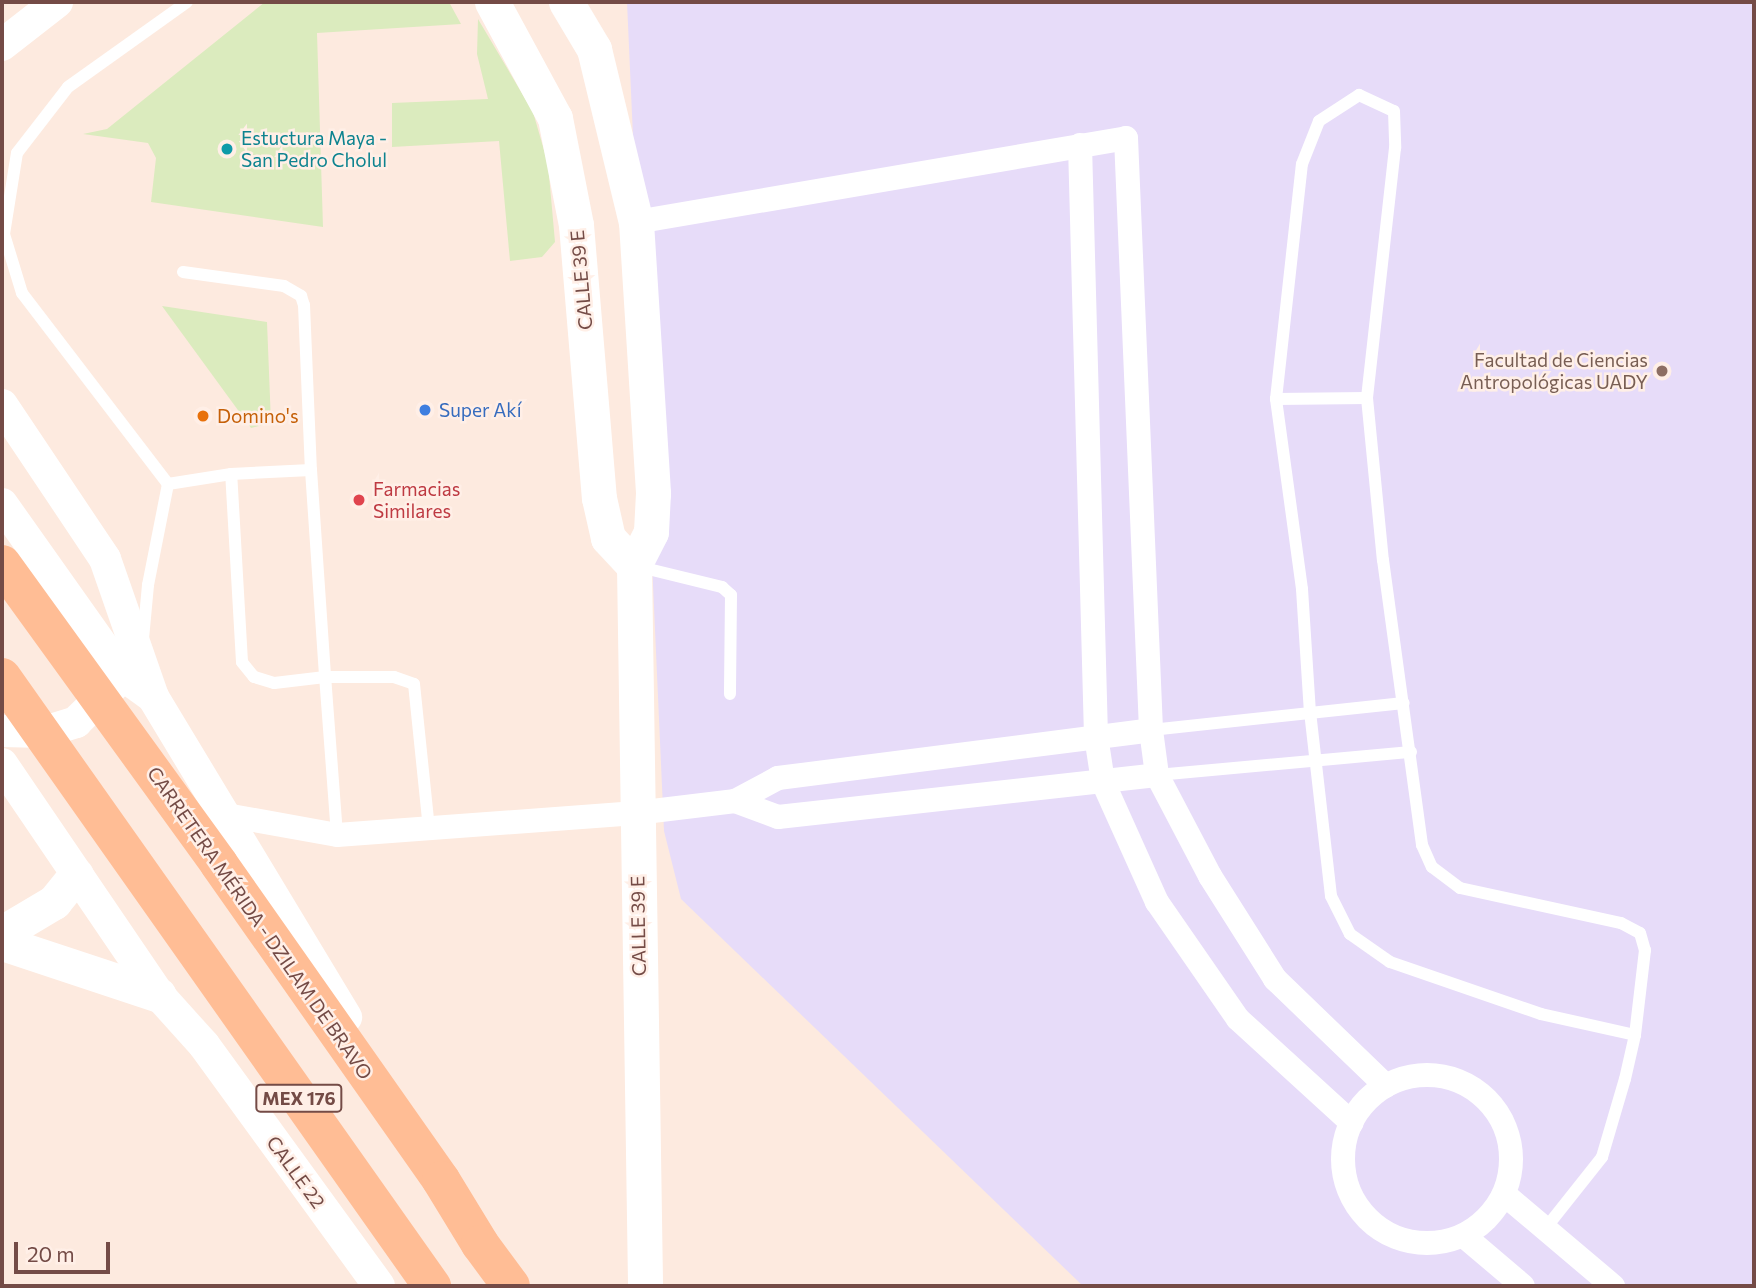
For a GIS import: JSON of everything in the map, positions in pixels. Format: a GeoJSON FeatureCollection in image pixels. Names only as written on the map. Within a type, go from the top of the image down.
{"type":"FeatureCollection","features":[{"type":"Feature","properties":{"kind":"main road","name":"CALLE 39 E"},"geometry":{"type":"LineString","coordinates":[[492,2],[555,118],[576,225],[598,498],[608,538],[634,566]]}},
{"type":"Feature","properties":{"kind":"main road","name":"CALLE 39 E"},"geometry":{"type":"LineString","coordinates":[[565,2],[594,49],[636,222],[653,492],[651,532],[634,566],[645,1286]]}},
{"type":"Feature","properties":{"kind":"main road","name":"CARRETERA MÉRIDA - DZILAM DE BRAVO"},"geometry":{"type":"LineString","coordinates":[[2,564],[219,864],[441,1180],[480,1244],[511,1286]]}},
{"type":"Feature","properties":{"kind":"main road","name":"MEX 176"},"geometry":{"type":"LineString","coordinates":[[2,677],[432,1286]]}},
{"type":"Feature","properties":{"kind":"main road"},"geometry":{"type":"LineString","coordinates":[[2,933],[24,922],[54,901],[76,875]]}},
{"type":"Feature","properties":{"kind":"main road","name":"CALLE 22"},"geometry":{"type":"LineString","coordinates":[[2,943],[159,995]]}},
{"type":"Feature","properties":{"kind":"street"},"geometry":{"type":"LineString","coordinates":[[2,45],[57,2]]}},
{"type":"Feature","properties":{"kind":"street"},"geometry":{"type":"LineString","coordinates":[[636,222],[1126,138],[1151,730],[1157,775],[1210,876],[1275,979],[1386,1086]]}},
{"type":"Feature","properties":{"kind":"street"},"geometry":{"type":"LineString","coordinates":[[1080,145],[1096,736],[1103,782],[1157,902],[1238,1019],[1352,1123]]}},
{"type":"Feature","properties":{"kind":"street"},"geometry":{"type":"LineString","coordinates":[[2,405],[105,559],[132,668]]}},
{"type":"Feature","properties":{"kind":"street"},"geometry":{"type":"LineString","coordinates":[[2,504],[153,697],[200,778],[226,815],[441,1180]]}},
{"type":"Feature","properties":{"kind":"street"},"geometry":{"type":"LineString","coordinates":[[2,731],[44,732],[76,722],[132,668]]}},
{"type":"Feature","properties":{"kind":"street"},"geometry":{"type":"LineString","coordinates":[[226,815],[337,835],[636,813],[735,801],[778,778],[1151,730]]}},
{"type":"Feature","properties":{"kind":"street","name":"CALLE 22"},"geometry":{"type":"LineString","coordinates":[[2,764],[159,995],[204,1045],[379,1286]]}},
{"type":"Feature","properties":{"kind":"street"},"geometry":{"type":"LineString","coordinates":[[735,801],[778,817],[1157,775]]}},
{"type":"Feature","properties":{"kind":"street"},"geometry":{"type":"LineString","coordinates":[[1433,1074],[1462,1081],[1478,1091],[1498,1112],[1510,1139],[1511,1169],[1504,1194],[1488,1218],[1464,1236],[1436,1244],[1411,1243],[1384,1232],[1362,1213],[1347,1187],[1342,1158],[1345,1139],[1357,1111],[1377,1090],[1386,1086],[1404,1077],[1433,1074]]}},
{"type":"Feature","properties":{"kind":"street"},"geometry":{"type":"LineString","coordinates":[[1504,1194],[1613,1286]]}},
{"type":"Feature","properties":{"kind":"street"},"geometry":{"type":"LineString","coordinates":[[1464,1236],[1523,1286]]}},
{"type":"Feature","properties":{"kind":"lane"},"geometry":{"type":"LineString","coordinates":[[132,668],[168,484],[22,293],[4,234],[18,153],[68,87],[187,2]]}},
{"type":"Feature","properties":{"kind":"lane"},"geometry":{"type":"LineString","coordinates":[[1545,1229],[1602,1157],[1635,1035],[1646,950],[1640,933],[1621,923],[1460,888],[1432,867],[1422,845],[1383,559],[1367,398],[1395,148],[1394,111],[1359,95],[1319,121],[1302,164],[1276,399],[1302,589],[1310,713],[1331,896],[1350,934],[1390,962],[1541,1014],[1635,1035]]}},
{"type":"Feature","properties":{"kind":"lane"},"geometry":{"type":"LineString","coordinates":[[183,272],[284,286],[301,296],[304,305],[312,470],[337,835]]}},
{"type":"Feature","properties":{"kind":"lane"},"geometry":{"type":"LineString","coordinates":[[1276,399],[1367,398]]}},
{"type":"Feature","properties":{"kind":"lane"},"geometry":{"type":"LineString","coordinates":[[168,484],[231,474],[312,470]]}},
{"type":"Feature","properties":{"kind":"lane"},"geometry":{"type":"LineString","coordinates":[[231,474],[242,662],[254,677],[274,683],[325,677],[394,677],[414,684],[429,830]]}},
{"type":"Feature","properties":{"kind":"lane"},"geometry":{"type":"LineString","coordinates":[[634,566],[722,587],[731,594],[730,694]]}},
{"type":"Feature","properties":{"kind":"lane"},"geometry":{"type":"LineString","coordinates":[[1151,730],[1404,703]]}},
{"type":"Feature","properties":{"kind":"lane"},"geometry":{"type":"LineString","coordinates":[[1157,775],[1411,752]]}},
{"type":"Feature","properties":{"kind":"shaded area"},"geometry":{"type":"Polygon","coordinates":[[[627,2],[1754,2],[1754,1286],[1083,1286],[681,899],[664,831],[627,2]]]}},
{"type":"Feature","properties":{"kind":"green space"},"geometry":{"type":"Polygon","coordinates":[[[265,2],[449,2],[461,24],[317,33],[323,227],[151,202],[156,158],[148,143],[83,134],[107,129],[265,2]]]}},
{"type":"Feature","properties":{"kind":"green space"},"geometry":{"type":"Polygon","coordinates":[[[478,19],[533,112],[548,164],[555,242],[542,257],[510,261],[499,141],[392,147],[392,103],[488,99],[477,54],[478,19]]]}},
{"type":"Feature","properties":{"kind":"green space"},"geometry":{"type":"Polygon","coordinates":[[[162,306],[267,322],[271,423],[251,428],[162,306]]]}},
{"type":"Feature","properties":{"kind":"place","name":"Estuctura Maya - San Pedro Cholul"},"geometry":{"type":"Point","coordinates":[227,149]}},
{"type":"Feature","properties":{"kind":"place","name":"Facultad de Ciencias Antropológicas UADY"},"geometry":{"type":"Point","coordinates":[1662,371]}},
{"type":"Feature","properties":{"kind":"place","name":"Super Akí"},"geometry":{"type":"Point","coordinates":[425,410]}},
{"type":"Feature","properties":{"kind":"place","name":"Domino's"},"geometry":{"type":"Point","coordinates":[203,416]}},
{"type":"Feature","properties":{"kind":"place","name":"Farmacias Similares"},"geometry":{"type":"Point","coordinates":[359,500]}}]}
